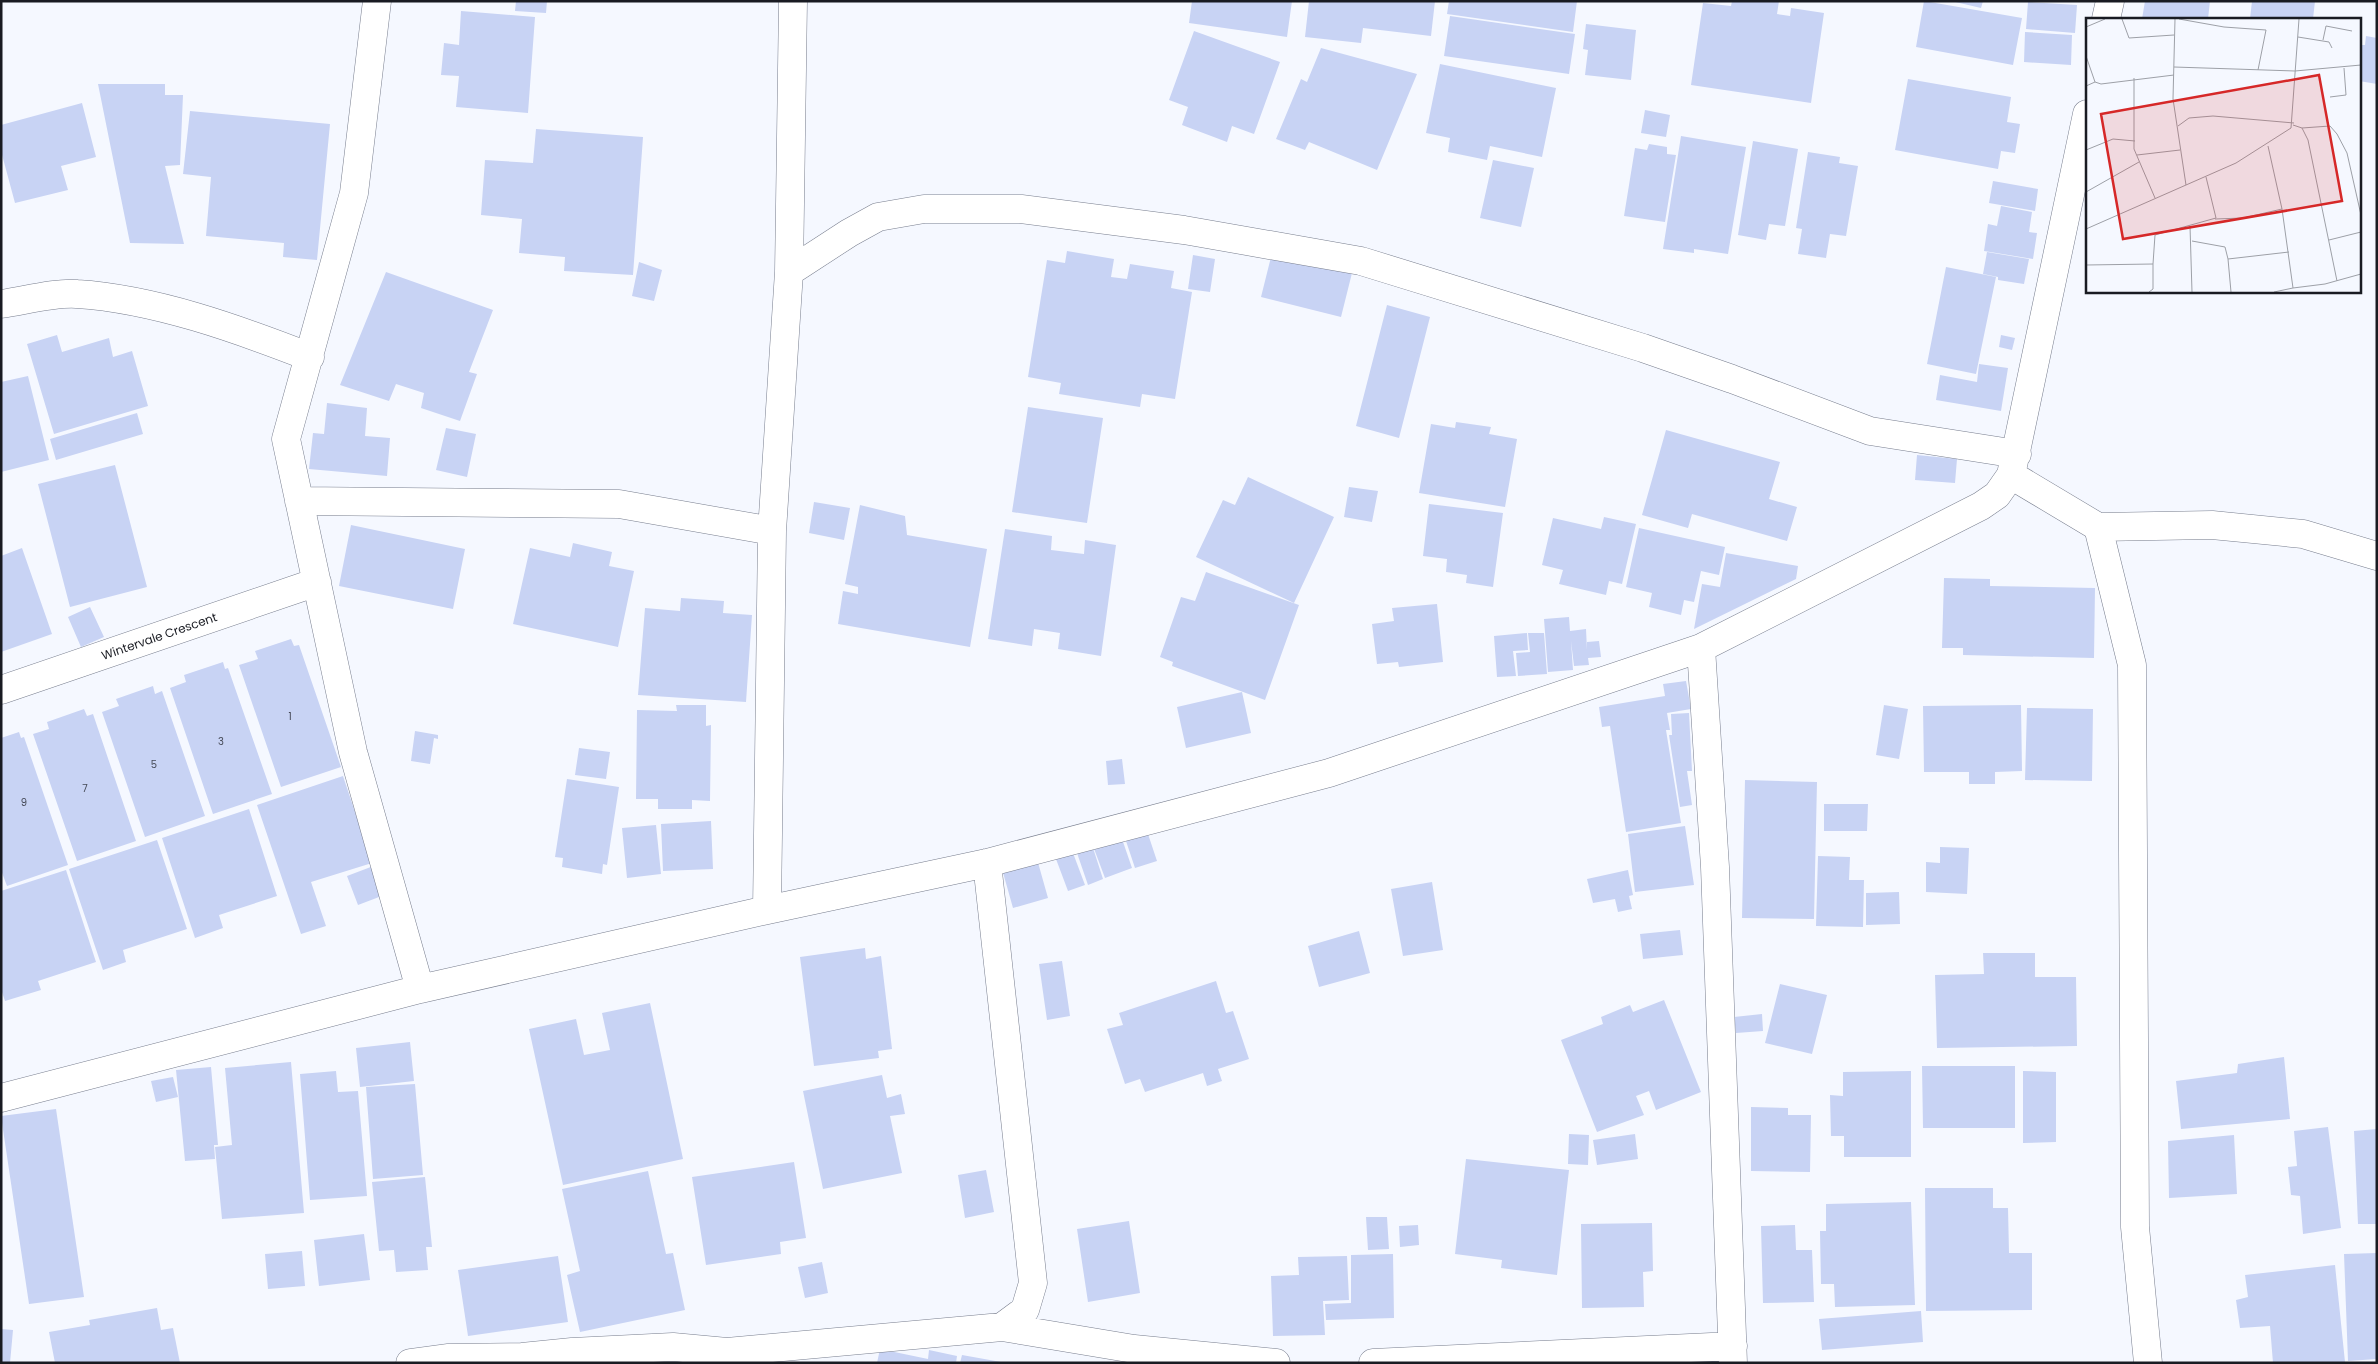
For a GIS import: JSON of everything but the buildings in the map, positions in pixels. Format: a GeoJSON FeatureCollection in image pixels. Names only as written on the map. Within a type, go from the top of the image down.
{"type":"FeatureCollection","features":[{"type":"Feature","properties":{"kind":"street"},"geometry":{"type":"LineString","coordinates":[[377,1],[354,193],[286,439],[353,752],[420,989]]}},
{"type":"Feature","properties":{"kind":"street"},"geometry":{"type":"LineString","coordinates":[[767,910],[772,531],[789,272],[792,1]]}},
{"type":"Feature","properties":{"kind":"street"},"geometry":{"type":"LineString","coordinates":[[2106,18],[2110,1]]}},
{"type":"Feature","properties":{"kind":"street"},"geometry":{"type":"LineString","coordinates":[[1,1098],[420,989],[767,910],[987,863],[1330,773],[1702,648],[1981,506],[1997,495],[2014,465],[2086,119]]}},
{"type":"Feature","properties":{"kind":"street"},"geometry":{"type":"LineString","coordinates":[[789,272],[849,233],[878,217],[924,209],[1020,209],[1184,230],[1361,261],[1643,348],[1870,431],[2014,465],[2098,527],[2212,525],[2303,534],[2377,556]]}},
{"type":"Feature","properties":{"kind":"street"},"geometry":{"type":"LineString","coordinates":[[1,304],[75,294],[126,300],[231,326],[310,357]]}},
{"type":"Feature","properties":{"kind":"street"},"geometry":{"type":"LineString","coordinates":[[299,500],[619,504],[772,531]]}},
{"type":"Feature","properties":{"kind":"street"},"geometry":{"type":"LineString","coordinates":[[2098,527],[2132,665],[2135,1227],[2148,1363]]}},
{"type":"Feature","properties":{"kind":"street","name":"Wintervale Crescent"},"geometry":{"type":"LineString","coordinates":[[1,690],[317,582]]}},
{"type":"Feature","properties":{"kind":"street"},"geometry":{"type":"LineString","coordinates":[[1373,1363],[1733,1355],[1715,867],[1702,648]]}},
{"type":"Feature","properties":{"kind":"street"},"geometry":{"type":"LineString","coordinates":[[987,863],[1033,1282],[1025,1310],[1002,1327]]}},
{"type":"Feature","properties":{"kind":"street"},"geometry":{"type":"LineString","coordinates":[[410,1363],[447,1358],[522,1357],[572,1352],[656,1348],[727,1357],[1002,1327],[1134,1349],[1276,1363]]}}]}
